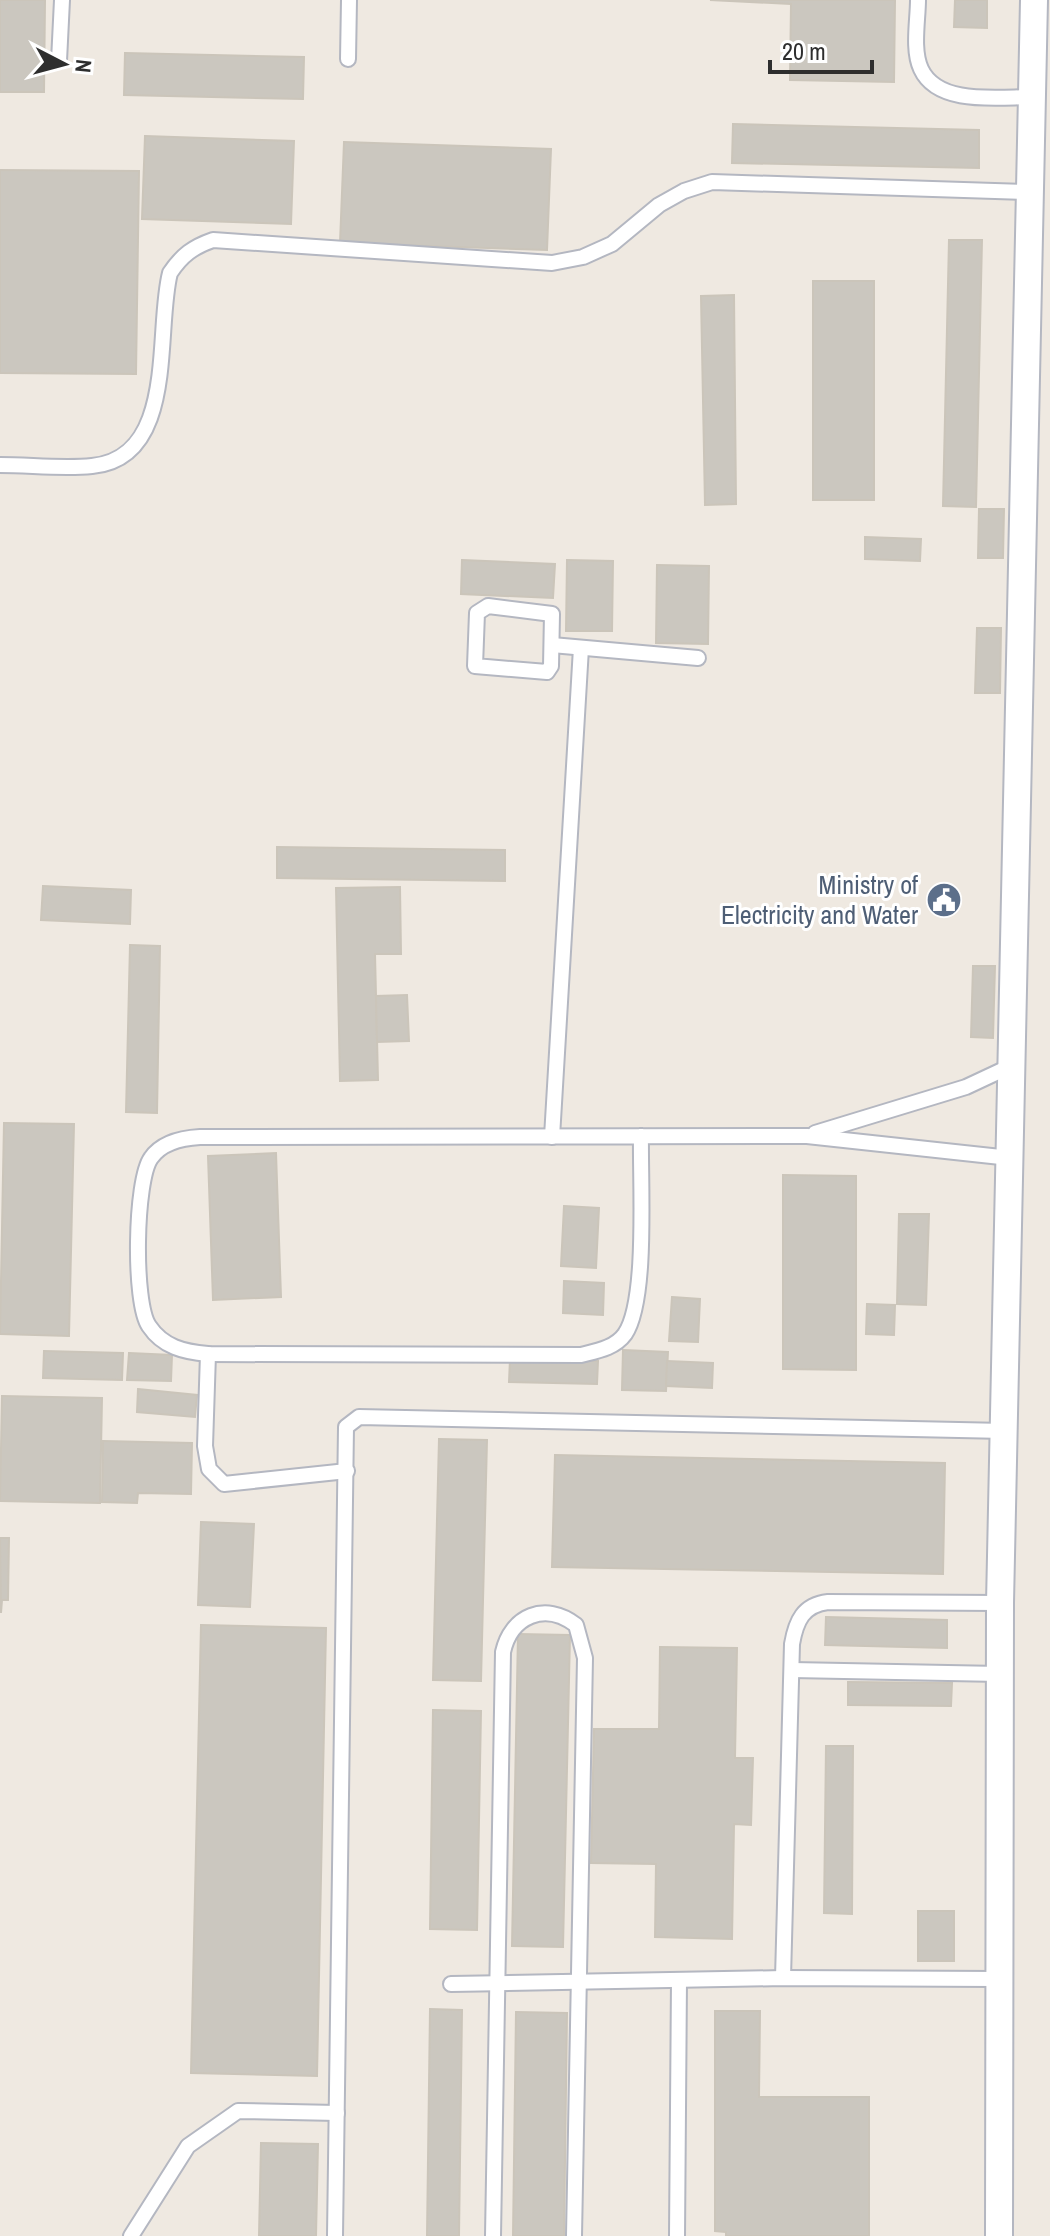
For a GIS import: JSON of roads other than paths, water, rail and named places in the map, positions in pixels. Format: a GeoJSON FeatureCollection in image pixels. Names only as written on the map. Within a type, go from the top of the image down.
{"type":"FeatureCollection","features":[{"type":"Feature","properties":{"kind":"street"},"geometry":{"type":"LineString","coordinates":[[999,2236],[1000,1603],[1034,0]]}},
{"type":"Feature","properties":{"kind":"lane"},"geometry":{"type":"LineString","coordinates":[[59,61],[62,0]]}},
{"type":"Feature","properties":{"kind":"lane"},"geometry":{"type":"LineString","coordinates":[[348,59],[349,0]]}},
{"type":"Feature","properties":{"kind":"lane"},"geometry":{"type":"LineString","coordinates":[[918,0],[917,50],[920,68],[929,80],[967,96],[1031,97]]}},
{"type":"Feature","properties":{"kind":"lane"},"geometry":{"type":"LineString","coordinates":[[0,465],[94,466],[115,459],[134,445],[148,426],[156,405],[170,273],[181,257],[196,246],[213,240],[233,238],[552,263],[583,257],[612,244],[659,205],[684,191],[712,182],[1029,192]]}},
{"type":"Feature","properties":{"kind":"lane"},"geometry":{"type":"LineString","coordinates":[[488,606],[549,611],[554,617],[552,645],[551,666],[542,674],[479,668],[473,656],[478,610],[488,606]]}},
{"type":"Feature","properties":{"kind":"lane"},"geometry":{"type":"LineString","coordinates":[[552,645],[698,658]]}},
{"type":"Feature","properties":{"kind":"lane"},"geometry":{"type":"LineString","coordinates":[[552,1137],[581,648]]}},
{"type":"Feature","properties":{"kind":"lane"},"geometry":{"type":"LineString","coordinates":[[807,1136],[966,1087],[1013,1065]]}},
{"type":"Feature","properties":{"kind":"lane"},"geometry":{"type":"LineString","coordinates":[[641,1136],[638,1297],[625,1334],[615,1344],[581,1355],[208,1354],[187,1352],[158,1337],[147,1324],[140,1297],[141,1182],[153,1154],[179,1139],[200,1137],[552,1137],[641,1136],[807,1136],[1010,1158]]}},
{"type":"Feature","properties":{"kind":"lane"},"geometry":{"type":"LineString","coordinates":[[208,1354],[205,1446],[209,1469],[224,1484],[347,1471]]}},
{"type":"Feature","properties":{"kind":"lane"},"geometry":{"type":"LineString","coordinates":[[335,2236],[346,1427],[359,1417],[1005,1431]]}},
{"type":"Feature","properties":{"kind":"lane"},"geometry":{"type":"LineString","coordinates":[[783,1978],[792,1670],[797,1623],[806,1610],[819,1603],[1000,1603]]}},
{"type":"Feature","properties":{"kind":"lane"},"geometry":{"type":"LineString","coordinates":[[493,2236],[503,1652],[513,1626],[533,1614],[546,1613],[558,1614],[576,1625],[585,1658],[574,2236]]}},
{"type":"Feature","properties":{"kind":"lane"},"geometry":{"type":"LineString","coordinates":[[792,1670],[1000,1674]]}},
{"type":"Feature","properties":{"kind":"lane"},"geometry":{"type":"LineString","coordinates":[[451,1984],[783,1978],[998,1979]]}},
{"type":"Feature","properties":{"kind":"lane"},"geometry":{"type":"LineString","coordinates":[[677,2236],[679,1980]]}},
{"type":"Feature","properties":{"kind":"lane"},"geometry":{"type":"LineString","coordinates":[[131,2236],[188,2146],[238,2111],[337,2113]]}},
{"type":"Feature","properties":{"kind":"place","name":"Ministry of Electricity and Water"},"geometry":{"type":"Point","coordinates":[944,900]}}]}
